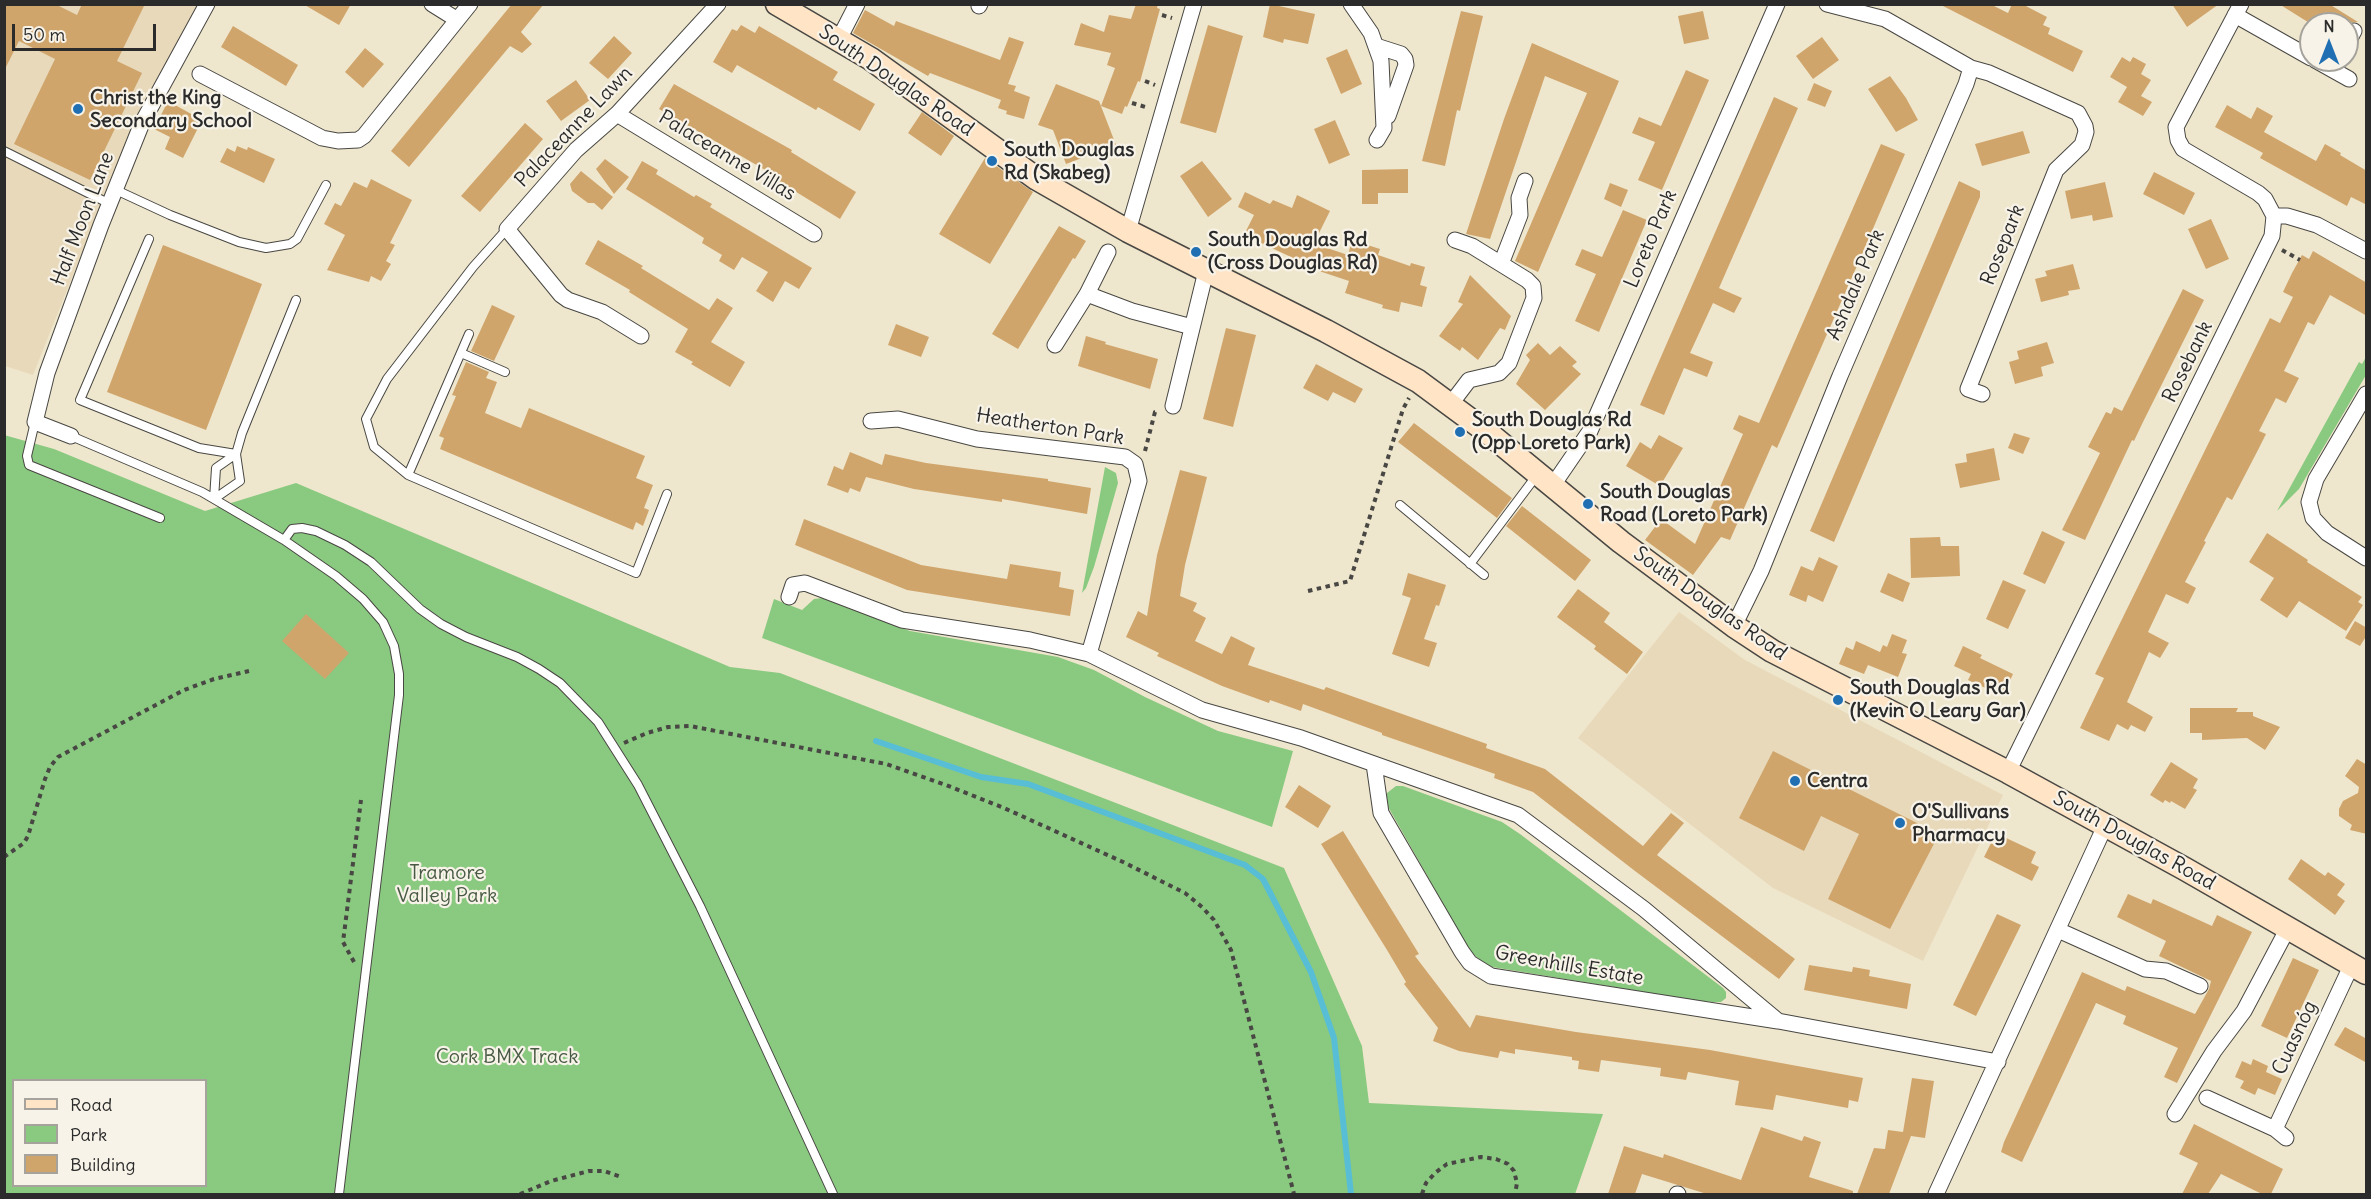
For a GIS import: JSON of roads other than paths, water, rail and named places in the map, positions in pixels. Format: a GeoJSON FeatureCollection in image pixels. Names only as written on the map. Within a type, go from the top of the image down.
{"type":"FeatureCollection","features":[{"type":"Feature","properties":{"kind":"main road","name":"South Douglas Road"},"geometry":{"type":"LineString","coordinates":[[791,8],[901,79],[1037,179],[1128,231],[1326,331],[1418,381],[1545,479],[1621,542],[1734,626],[1772,651],[2008,772],[2359,968]]}},
{"type":"Feature","properties":{"kind":"street","name":"Half Moon Lane"},"geometry":{"type":"LineString","coordinates":[[34,422],[47,373],[142,123],[207,4]]}},
{"type":"Feature","properties":{"kind":"street"},"geometry":{"type":"LineString","coordinates":[[432,4],[456,19]]}},
{"type":"Feature","properties":{"kind":"street"},"geometry":{"type":"LineString","coordinates":[[200,74],[322,138],[338,141],[358,140],[364,136],[470,4]]}},
{"type":"Feature","properties":{"kind":"street","name":"Palaceanne Lawn"},"geometry":{"type":"LineString","coordinates":[[507,229],[576,150],[617,114],[718,4]]}},
{"type":"Feature","properties":{"kind":"street"},"geometry":{"type":"LineString","coordinates":[[839,39],[857,4]]}},
{"type":"Feature","properties":{"kind":"street"},"geometry":{"type":"LineString","coordinates":[[1128,231],[1194,4]]}},
{"type":"Feature","properties":{"kind":"street"},"geometry":{"type":"LineString","coordinates":[[1351,4],[1364,21],[1382,61],[1381,134],[1406,65],[1401,54],[1376,46]]}},
{"type":"Feature","properties":{"kind":"street","name":"Loreto Park"},"geometry":{"type":"LineString","coordinates":[[1545,479],[1590,431],[1777,4]]}},
{"type":"Feature","properties":{"kind":"street"},"geometry":{"type":"LineString","coordinates":[[1827,4],[1885,19],[1971,68]]}},
{"type":"Feature","properties":{"kind":"street"},"geometry":{"type":"LineString","coordinates":[[2299,50],[2238,10],[2176,127],[2178,140],[2183,149],[2258,193],[2271,207],[2274,216],[2287,216],[2317,225],[2367,251]]}},
{"type":"Feature","properties":{"kind":"street","name":"Rosepark"},"geometry":{"type":"LineString","coordinates":[[1971,68],[1989,73],[2078,112],[2085,126],[2085,139],[2077,151],[2056,170],[1968,388],[1982,394]]}},
{"type":"Feature","properties":{"kind":"street","name":"Ashdale Park"},"geometry":{"type":"LineString","coordinates":[[1734,626],[1761,571],[1840,376],[1971,68]]}},
{"type":"Feature","properties":{"kind":"street"},"geometry":{"type":"LineString","coordinates":[[2342,72],[2349,79]]}},
{"type":"Feature","properties":{"kind":"street","name":"Palaceanne Villas"},"geometry":{"type":"LineString","coordinates":[[617,114],[814,234]]}},
{"type":"Feature","properties":{"kind":"street"},"geometry":{"type":"LineString","coordinates":[[1501,264],[1520,214],[1519,198],[1525,181]]}},
{"type":"Feature","properties":{"kind":"street","name":"Rosebank"},"geometry":{"type":"LineString","coordinates":[[2008,772],[2267,248],[2272,236],[2274,216]]}},
{"type":"Feature","properties":{"kind":"street"},"geometry":{"type":"LineString","coordinates":[[507,229],[561,295],[568,300],[602,312],[641,336]]}},
{"type":"Feature","properties":{"kind":"street"},"geometry":{"type":"LineString","coordinates":[[1450,405],[1469,380],[1499,373],[1509,363],[1534,298],[1533,286],[1472,246],[1455,240]]}},
{"type":"Feature","properties":{"kind":"street"},"geometry":{"type":"LineString","coordinates":[[1055,345],[1087,294],[1108,252]]}},
{"type":"Feature","properties":{"kind":"street"},"geometry":{"type":"LineString","coordinates":[[1173,406],[1206,271]]}},
{"type":"Feature","properties":{"kind":"street"},"geometry":{"type":"LineString","coordinates":[[1087,294],[1132,311],[1191,327]]}},
{"type":"Feature","properties":{"kind":"street"},"geometry":{"type":"LineString","coordinates":[[2367,394],[2316,479],[2309,502],[2313,518],[2327,533],[2367,558]]}},
{"type":"Feature","properties":{"kind":"street","name":"Heatherton Park"},"geometry":{"type":"LineString","coordinates":[[871,421],[898,419],[978,439],[1125,457],[1135,465],[1139,481],[1089,654]]}},
{"type":"Feature","properties":{"kind":"street"},"geometry":{"type":"LineString","coordinates":[[34,422],[71,436]]}},
{"type":"Feature","properties":{"kind":"street"},"geometry":{"type":"LineString","coordinates":[[789,597],[792,585],[805,583],[902,620],[1030,640],[1089,654]]}},
{"type":"Feature","properties":{"kind":"street","name":"Greenhills Estate"},"geometry":{"type":"LineString","coordinates":[[1089,654],[1202,710],[1301,738],[1518,815],[1644,909],[1778,1021]]}},
{"type":"Feature","properties":{"kind":"street","name":"Greenhills Estate"},"geometry":{"type":"LineString","coordinates":[[1374,764],[1381,813],[1461,952],[1470,963],[1491,976],[1778,1021],[1998,1062]]}},
{"type":"Feature","properties":{"kind":"street"},"geometry":{"type":"LineString","coordinates":[[1936,1194],[2105,826]]}},
{"type":"Feature","properties":{"kind":"street"},"geometry":{"type":"LineString","coordinates":[[2175,1114],[2214,1051],[2244,1011],[2288,928]]}},
{"type":"Feature","properties":{"kind":"street"},"geometry":{"type":"LineString","coordinates":[[2058,930],[2145,969],[2166,971],[2200,986]]}},
{"type":"Feature","properties":{"kind":"street","name":"Cuasnóg"},"geometry":{"type":"LineString","coordinates":[[2207,1098],[2281,1133],[2359,968]]}},
{"type":"Feature","properties":{"kind":"lane"},"geometry":{"type":"LineString","coordinates":[[4,151],[113,197],[170,214],[229,238],[266,248],[290,244],[297,239],[326,185]]}},
{"type":"Feature","properties":{"kind":"lane"},"geometry":{"type":"LineString","coordinates":[[507,229],[472,267],[387,379],[366,419],[374,447],[408,476],[636,573],[667,494]]}},
{"type":"Feature","properties":{"kind":"lane"},"geometry":{"type":"LineString","coordinates":[[149,239],[80,399],[199,448],[236,454]]}},
{"type":"Feature","properties":{"kind":"lane"},"geometry":{"type":"LineString","coordinates":[[214,499],[240,481],[236,454],[242,433],[296,300]]}},
{"type":"Feature","properties":{"kind":"lane"},"geometry":{"type":"LineString","coordinates":[[408,476],[469,334]]}},
{"type":"Feature","properties":{"kind":"lane"},"geometry":{"type":"LineString","coordinates":[[461,353],[505,372]]}},
{"type":"Feature","properties":{"kind":"lane"},"geometry":{"type":"LineString","coordinates":[[34,422],[27,456],[29,465],[160,518]]}},
{"type":"Feature","properties":{"kind":"lane"},"geometry":{"type":"LineString","coordinates":[[71,436],[214,499],[284,540],[336,576],[372,608],[391,637],[399,674],[393,750],[339,1194]]}},
{"type":"Feature","properties":{"kind":"lane"},"geometry":{"type":"LineString","coordinates":[[214,499],[216,468],[236,454]]}},
{"type":"Feature","properties":{"kind":"lane"},"geometry":{"type":"LineString","coordinates":[[1470,564],[1545,479]]}},
{"type":"Feature","properties":{"kind":"lane"},"geometry":{"type":"LineString","coordinates":[[1400,505],[1484,575]]}},
{"type":"Feature","properties":{"kind":"lane"},"geometry":{"type":"LineString","coordinates":[[284,540],[292,528],[302,528],[345,545],[371,562],[420,609],[441,624],[466,637],[517,657],[560,683],[598,722],[638,785],[700,906],[833,1194]]}},
{"type":"Feature","properties":{"kind":"waterway"},"geometry":{"type":"LineString","coordinates":[[876,741],[981,777],[1028,784],[1245,865],[1263,879],[1311,972],[1334,1038],[1351,1194]]}},
{"type":"Feature","properties":{"kind":"place","name":"Christ the King Secondary School"},"geometry":{"type":"Point","coordinates":[78,109]}},
{"type":"Feature","properties":{"kind":"place","name":"South Douglas Rd (Skabeg)"},"geometry":{"type":"Point","coordinates":[992,161]}},
{"type":"Feature","properties":{"kind":"place","name":"South Douglas Rd (Cross Douglas Rd)"},"geometry":{"type":"Point","coordinates":[1196,252]}},
{"type":"Feature","properties":{"kind":"place","name":"South Douglas Rd (Opp Loreto Park)"},"geometry":{"type":"Point","coordinates":[1460,432]}},
{"type":"Feature","properties":{"kind":"place","name":"South Douglas Road (Loreto Park)"},"geometry":{"type":"Point","coordinates":[1588,504]}},
{"type":"Feature","properties":{"kind":"place","name":"South Douglas Rd (Kevin O Leary Gar)"},"geometry":{"type":"Point","coordinates":[1838,700]}},
{"type":"Feature","properties":{"kind":"place","name":"Centra"},"geometry":{"type":"Point","coordinates":[1795,781]}},
{"type":"Feature","properties":{"kind":"place","name":"O'Sullivans Pharmacy"},"geometry":{"type":"Point","coordinates":[1900,823]}},
{"type":"Feature","properties":{"kind":"park label","name":"Tramore Valley Park"},"geometry":{"type":"Point","coordinates":[447,884]}},
{"type":"Feature","properties":{"kind":"park label","name":"Cork BMX Track"},"geometry":{"type":"Point","coordinates":[507,1057]}}]}
